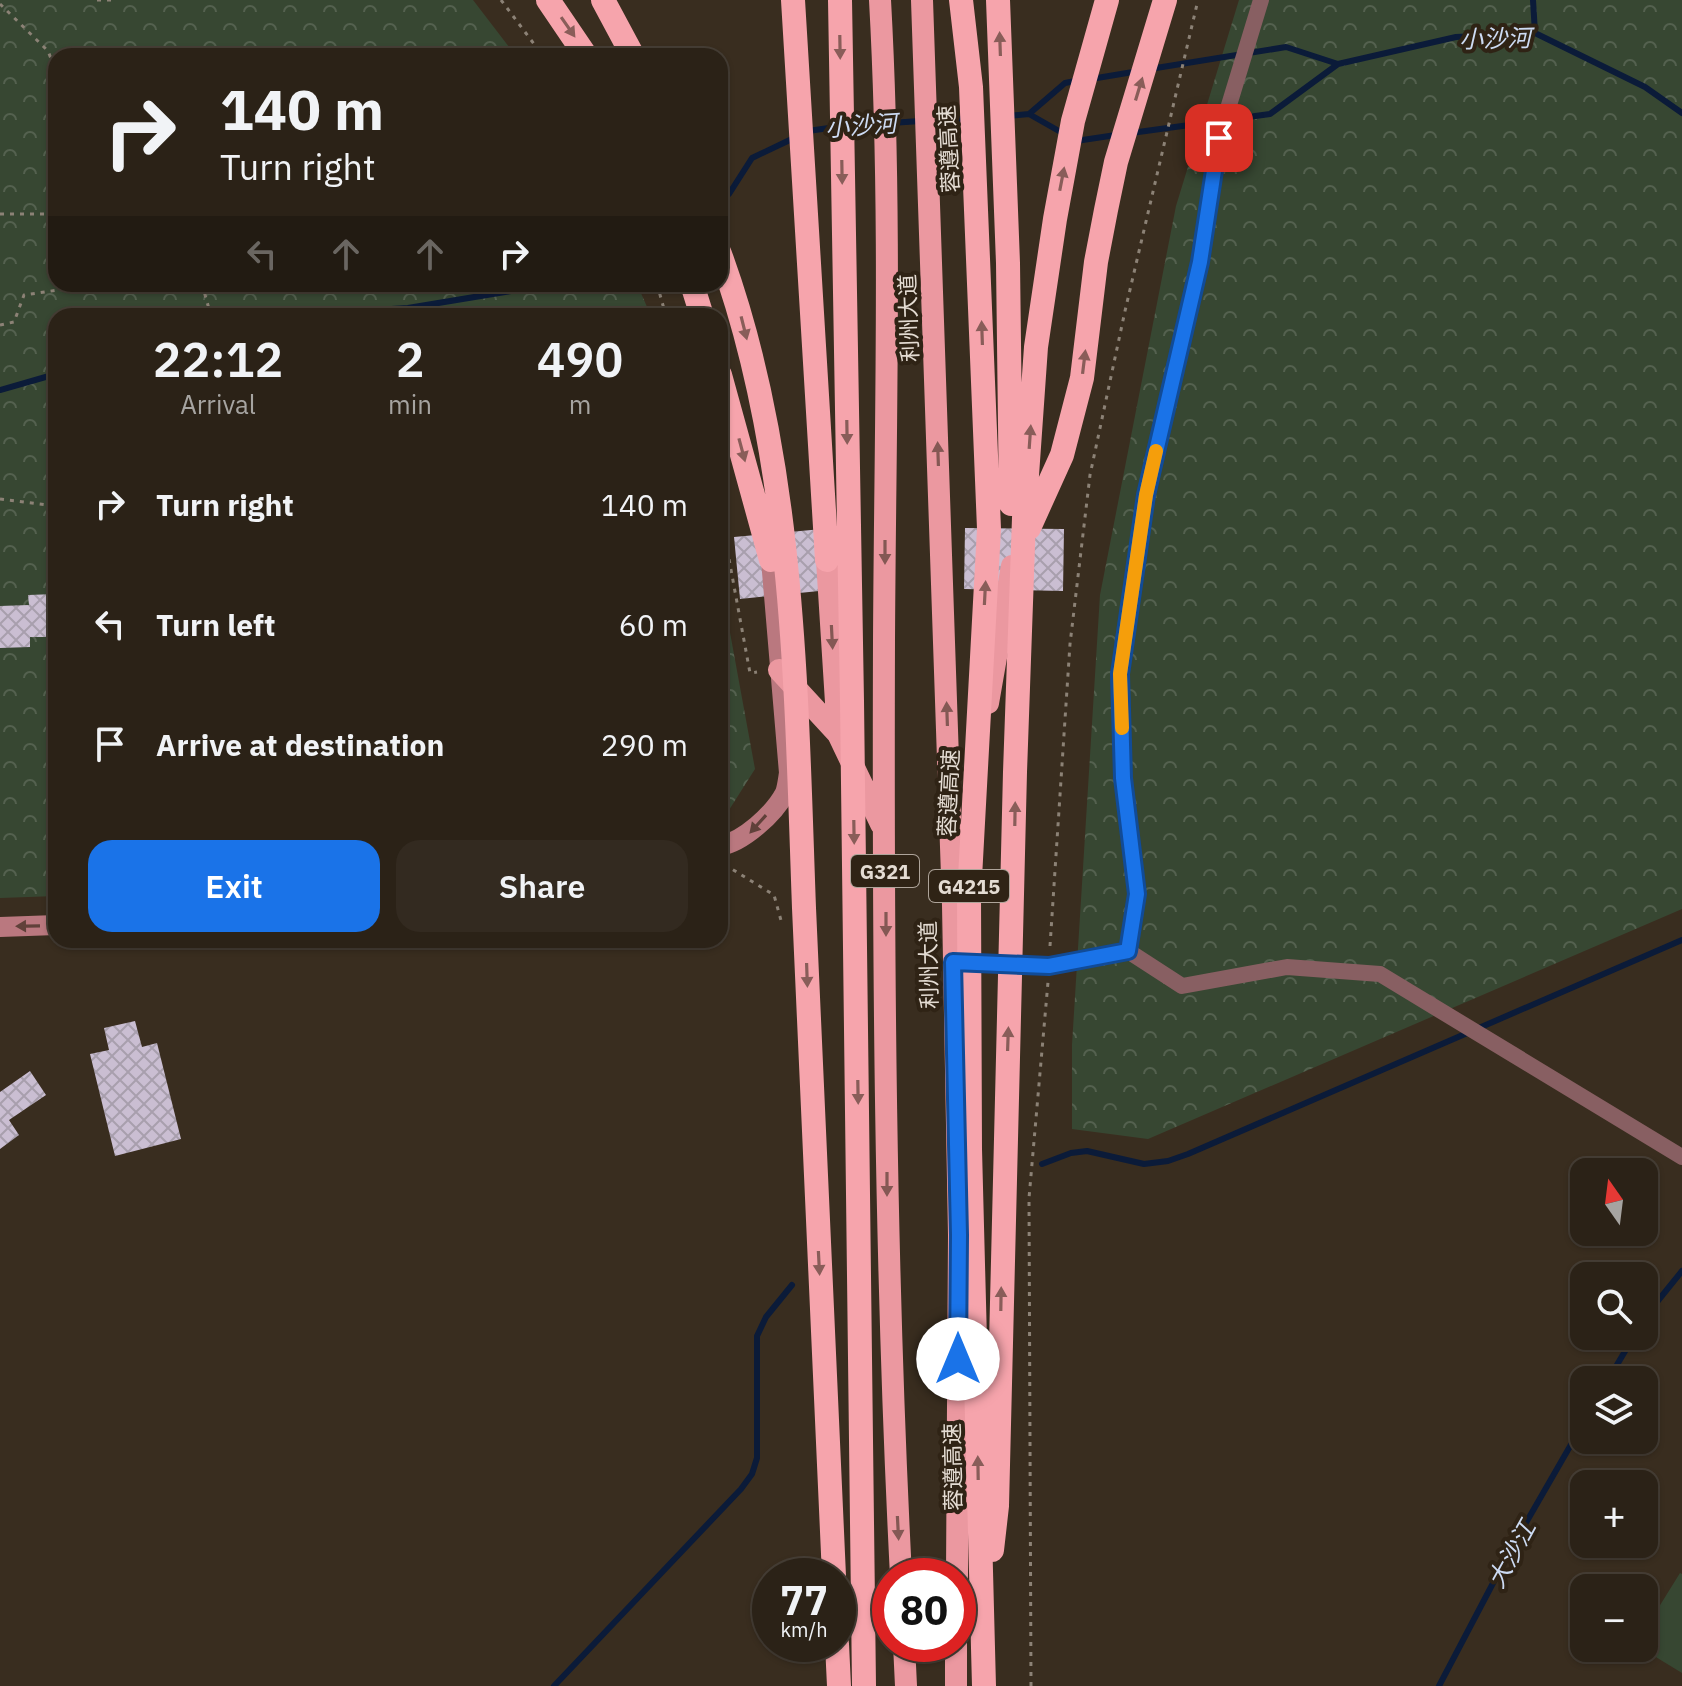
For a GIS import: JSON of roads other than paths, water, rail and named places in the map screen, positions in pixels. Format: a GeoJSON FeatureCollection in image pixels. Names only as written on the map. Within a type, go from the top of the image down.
{"type":"FeatureCollection","features":[{"type":"Feature","properties":{"kind":"highway"},"geometry":{"type":"LineString","coordinates":[[548,0],[581,48]]}},
{"type":"Feature","properties":{"kind":"highway"},"geometry":{"type":"LineString","coordinates":[[603,0],[629,48]]}},
{"type":"Feature","properties":{"kind":"highway"},"geometry":{"type":"LineString","coordinates":[[793,0],[838,734]]}},
{"type":"Feature","properties":{"kind":"highway"},"geometry":{"type":"LineString","coordinates":[[840,0],[864,1686]]}},
{"type":"Feature","properties":{"kind":"highway","name":"利州大道"},"geometry":{"type":"LineString","coordinates":[[880,0],[888,166],[884,829],[891,1362],[900,1558]]}},
{"type":"Feature","properties":{"kind":"highway","name":"利州大道"},"geometry":{"type":"LineString","coordinates":[[922,0],[953,905],[959,1235],[957,1558]]}},
{"type":"Feature","properties":{"kind":"highway","name":"蓉遵高速"},"geometry":{"type":"LineString","coordinates":[[961,0],[971,87],[989,529],[969,896],[970,1149],[984,1686]]}},
{"type":"Feature","properties":{"kind":"highway"},"geometry":{"type":"LineString","coordinates":[[953,905],[1012,566],[1008,263],[998,0]]}},
{"type":"Feature","properties":{"kind":"highway"},"geometry":{"type":"LineString","coordinates":[[982,1656],[997,1506],[1015,772],[1024,518],[1035,362],[1055,219],[1073,121],[1107,0]]}},
{"type":"Feature","properties":{"kind":"highway"},"geometry":{"type":"LineString","coordinates":[[1012,566],[1062,455],[1082,378],[1096,262],[1116,162],[1163,8]]}},
{"type":"Feature","properties":{"kind":"highway"},"geometry":{"type":"LineString","coordinates":[[728,276],[770,432],[795,661],[833,1558]]}},
{"type":"Feature","properties":{"kind":"highway"},"geometry":{"type":"LineString","coordinates":[[728,404],[771,560]]}},
{"type":"Feature","properties":{"kind":"highway"},"geometry":{"type":"LineString","coordinates":[[779,670],[838,734],[884,829]]}},
{"type":"Feature","properties":{"kind":"highway"},"geometry":{"type":"LineString","coordinates":[[838,1662],[839,1686]]}},
{"type":"Feature","properties":{"kind":"highway"},"geometry":{"type":"LineString","coordinates":[[905,1662],[906,1686]]}},
{"type":"Feature","properties":{"kind":"highway"},"geometry":{"type":"LineString","coordinates":[[956,1662],[956,1686]]}},
{"type":"Feature","properties":{"kind":"main road"},"geometry":{"type":"LineString","coordinates":[[728,845],[753,832],[785,793],[789,773],[771,560]]}},
{"type":"Feature","properties":{"kind":"main road"},"geometry":{"type":"LineString","coordinates":[[0,927],[48,925]]}},
{"type":"Feature","properties":{"kind":"street"},"geometry":{"type":"LineString","coordinates":[[1128,951],[1137,894],[1123,778],[1120,674],[1146,495],[1200,262],[1219,138],[1260,2]]}},
{"type":"Feature","properties":{"kind":"street"},"geometry":{"type":"LineString","coordinates":[[953,962],[1049,966],[1128,951],[1182,986],[1287,967],[1380,974],[1499,1049],[1682,1157]]}},
{"type":"Feature","properties":{"kind":"waterway"},"geometry":{"type":"LineString","coordinates":[[1533,0],[1535,33]]}},
{"type":"Feature","properties":{"kind":"waterway","name":"小沙河"},"geometry":{"type":"LineString","coordinates":[[1131,133],[1270,114],[1338,64],[1456,37],[1535,33],[1645,87],[1682,113]]}},
{"type":"Feature","properties":{"kind":"waterway","name":"小沙河"},"geometry":{"type":"LineString","coordinates":[[1150,69],[1286,47],[1338,64]]}},
{"type":"Feature","properties":{"kind":"waterway","name":"小沙河"},"geometry":{"type":"LineString","coordinates":[[1091,79],[1139,71]]}},
{"type":"Feature","properties":{"kind":"waterway","name":"小沙河"},"geometry":{"type":"LineString","coordinates":[[1029,114],[1065,83],[1080,80]]}},
{"type":"Feature","properties":{"kind":"waterway","name":"小沙河"},"geometry":{"type":"LineString","coordinates":[[1007,116],[1029,114],[1066,135]]}},
{"type":"Feature","properties":{"kind":"waterway","name":"小沙河"},"geometry":{"type":"LineString","coordinates":[[931,121],[968,118]]}},
{"type":"Feature","properties":{"kind":"waterway","name":"小沙河"},"geometry":{"type":"LineString","coordinates":[[891,123],[920,121]]}},
{"type":"Feature","properties":{"kind":"waterway","name":"小沙河"},"geometry":{"type":"LineString","coordinates":[[847,126],[880,124]]}},
{"type":"Feature","properties":{"kind":"waterway","name":"小沙河"},"geometry":{"type":"LineString","coordinates":[[808,131],[836,127]]}},
{"type":"Feature","properties":{"kind":"waterway","name":"小沙河"},"geometry":{"type":"LineString","coordinates":[[1076,141],[1116,135]]}},
{"type":"Feature","properties":{"kind":"waterway","name":"小沙河"},"geometry":{"type":"LineString","coordinates":[[728,194],[752,158],[794,138]]}},
{"type":"Feature","properties":{"kind":"waterway","name":"小沙河"},"geometry":{"type":"LineString","coordinates":[[408,308],[505,292]]}},
{"type":"Feature","properties":{"kind":"waterway","name":"小沙河"},"geometry":{"type":"LineString","coordinates":[[0,390],[48,376]]}},
{"type":"Feature","properties":{"kind":"waterway"},"geometry":{"type":"LineString","coordinates":[[1042,1164],[1071,1153],[1087,1151],[1144,1164],[1168,1161],[1682,940]]}},
{"type":"Feature","properties":{"kind":"waterway","name":"大沙江"},"geometry":{"type":"LineString","coordinates":[[1658,1301],[1682,1271]]}},
{"type":"Feature","properties":{"kind":"waterway"},"geometry":{"type":"LineString","coordinates":[[554,1686],[752,1474],[757,1458],[757,1336],[766,1317],[792,1285]]}},
{"type":"Feature","properties":{"kind":"waterway","name":"大沙江"},"geometry":{"type":"LineString","coordinates":[[1616,1366],[1626,1350]]}},
{"type":"Feature","properties":{"kind":"waterway","name":"大沙江"},"geometry":{"type":"LineString","coordinates":[[1439,1686],[1512,1547],[1570,1446]]}}]}
